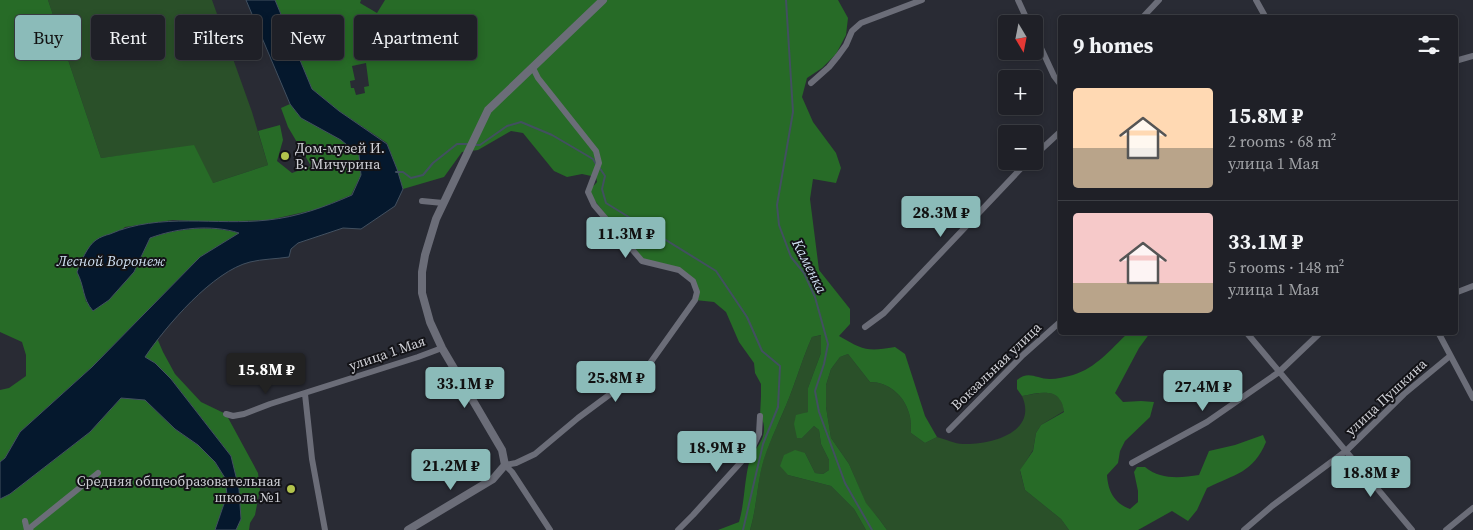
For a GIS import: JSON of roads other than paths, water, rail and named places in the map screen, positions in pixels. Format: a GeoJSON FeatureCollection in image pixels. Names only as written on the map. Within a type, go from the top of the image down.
{"type":"FeatureCollection","features":[{"type":"Feature","properties":{"kind":"street","name":"улица 1 Мая"},"geometry":{"type":"LineString","coordinates":[[505,465],[502,450],[442,348],[430,322],[422,293],[422,272],[425,255],[436,219],[488,110],[603,0]]}},
{"type":"Feature","properties":{"kind":"street"},"geometry":{"type":"LineString","coordinates":[[811,83],[838,56],[846,45],[852,31],[860,23],[922,0]]}},
{"type":"Feature","properties":{"kind":"street"},"geometry":{"type":"LineString","coordinates":[[1018,0],[1025,15]]}},
{"type":"Feature","properties":{"kind":"street"},"geometry":{"type":"LineString","coordinates":[[1145,15],[1159,0]]}},
{"type":"Feature","properties":{"kind":"street"},"geometry":{"type":"LineString","coordinates":[[1256,0],[1264,15]]}},
{"type":"Feature","properties":{"kind":"street"},"geometry":{"type":"LineString","coordinates":[[1043,52],[1058,81]]}},
{"type":"Feature","properties":{"kind":"street"},"geometry":{"type":"LineString","coordinates":[[1458,60],[1473,56]]}},
{"type":"Feature","properties":{"kind":"street"},"geometry":{"type":"LineString","coordinates":[[408,530],[493,479],[505,465],[516,463],[535,454],[578,418],[648,366],[695,300],[697,292],[693,281],[679,270],[642,261],[594,205],[588,192],[599,163],[596,151],[538,78],[533,68]]}},
{"type":"Feature","properties":{"kind":"street"},"geometry":{"type":"LineString","coordinates":[[1043,148],[1058,134]]}},
{"type":"Feature","properties":{"kind":"street"},"geometry":{"type":"LineString","coordinates":[[866,327],[884,313],[1019,170]]}},
{"type":"Feature","properties":{"kind":"street"},"geometry":{"type":"LineString","coordinates":[[422,201],[443,203]]}},
{"type":"Feature","properties":{"kind":"street"},"geometry":{"type":"LineString","coordinates":[[1458,291],[1473,286]]}},
{"type":"Feature","properties":{"kind":"street","name":"Вокзальная улица"},"geometry":{"type":"LineString","coordinates":[[949,430],[1023,355],[1058,324]]}},
{"type":"Feature","properties":{"kind":"street"},"geometry":{"type":"LineString","coordinates":[[1248,335],[1412,530]]}},
{"type":"Feature","properties":{"kind":"street"},"geometry":{"type":"LineString","coordinates":[[1132,463],[1207,422],[1279,372],[1318,335]]}},
{"type":"Feature","properties":{"kind":"street"},"geometry":{"type":"LineString","coordinates":[[1440,335],[1473,398]]}},
{"type":"Feature","properties":{"kind":"street","name":"улица 1 Мая"},"geometry":{"type":"LineString","coordinates":[[226,414],[233,416],[244,414],[442,348]]}},
{"type":"Feature","properties":{"kind":"street","name":"улица Пушкина"},"geometry":{"type":"LineString","coordinates":[[1244,530],[1272,506],[1346,451],[1404,394],[1450,356]]}},
{"type":"Feature","properties":{"kind":"street"},"geometry":{"type":"LineString","coordinates":[[305,394],[312,459],[325,530]]}},
{"type":"Feature","properties":{"kind":"street"},"geometry":{"type":"LineString","coordinates":[[678,530],[751,451],[758,434],[760,416]]}},
{"type":"Feature","properties":{"kind":"street"},"geometry":{"type":"LineString","coordinates":[[505,465],[512,472],[550,530]]}},
{"type":"Feature","properties":{"kind":"street"},"geometry":{"type":"LineString","coordinates":[[25,521],[28,530],[98,473]]}},
{"type":"Feature","properties":{"kind":"street"},"geometry":{"type":"LineString","coordinates":[[1446,530],[1473,508]]}},
{"type":"Feature","properties":{"kind":"water","name":"Лесной Воронеж"},"geometry":{"type":"Polygon","coordinates":[[[246,0],[275,0],[281,15],[272,15],[272,60],[300,60],[312,89],[339,111],[387,144],[403,189],[395,206],[361,229],[343,228],[298,243],[291,249],[289,257],[250,262],[236,267],[221,276],[192,301],[165,330],[145,357],[155,363],[171,379],[231,456],[239,489],[241,519],[236,530],[215,530],[227,495],[225,478],[215,462],[198,445],[175,429],[145,400],[121,398],[90,432],[10,494],[0,499],[0,462],[5,458],[20,432],[92,367],[200,257],[239,233],[228,230],[194,228],[150,238],[134,272],[109,300],[93,311],[87,302],[77,272],[93,242],[129,227],[148,223],[279,219],[311,211],[352,195],[361,175],[359,155],[341,140],[301,118],[290,104],[262,38],[262,15],[252,15],[246,0]]]}},
{"type":"Feature","properties":{"kind":"waterway","name":"Каменка"},"geometry":{"type":"LineString","coordinates":[[786,0],[793,112],[777,205],[779,225],[791,257],[804,273],[815,297],[828,344],[815,391],[819,412],[845,483],[872,530]]}},
{"type":"Feature","properties":{"kind":"waterway"},"geometry":{"type":"LineString","coordinates":[[474,145],[480,145],[507,126],[521,122],[552,135],[593,159],[596,164]]}},
{"type":"Feature","properties":{"kind":"waterway"},"geometry":{"type":"LineString","coordinates":[[396,172],[403,172],[411,178],[423,175],[433,163],[457,144],[469,144]]}},
{"type":"Feature","properties":{"kind":"waterway"},"geometry":{"type":"LineString","coordinates":[[599,167],[605,176],[602,189],[606,203],[716,271],[747,317],[762,351],[780,366],[778,407],[763,444],[743,530]]}},
{"type":"Feature","properties":{"kind":"place","name":"Дом-музей И. В. Мичурина"},"geometry":{"type":"Point","coordinates":[285,156]}},
{"type":"Feature","properties":{"kind":"place","name":"Средняя общеобразовательная школа №1"},"geometry":{"type":"Point","coordinates":[291,489]}}]}
